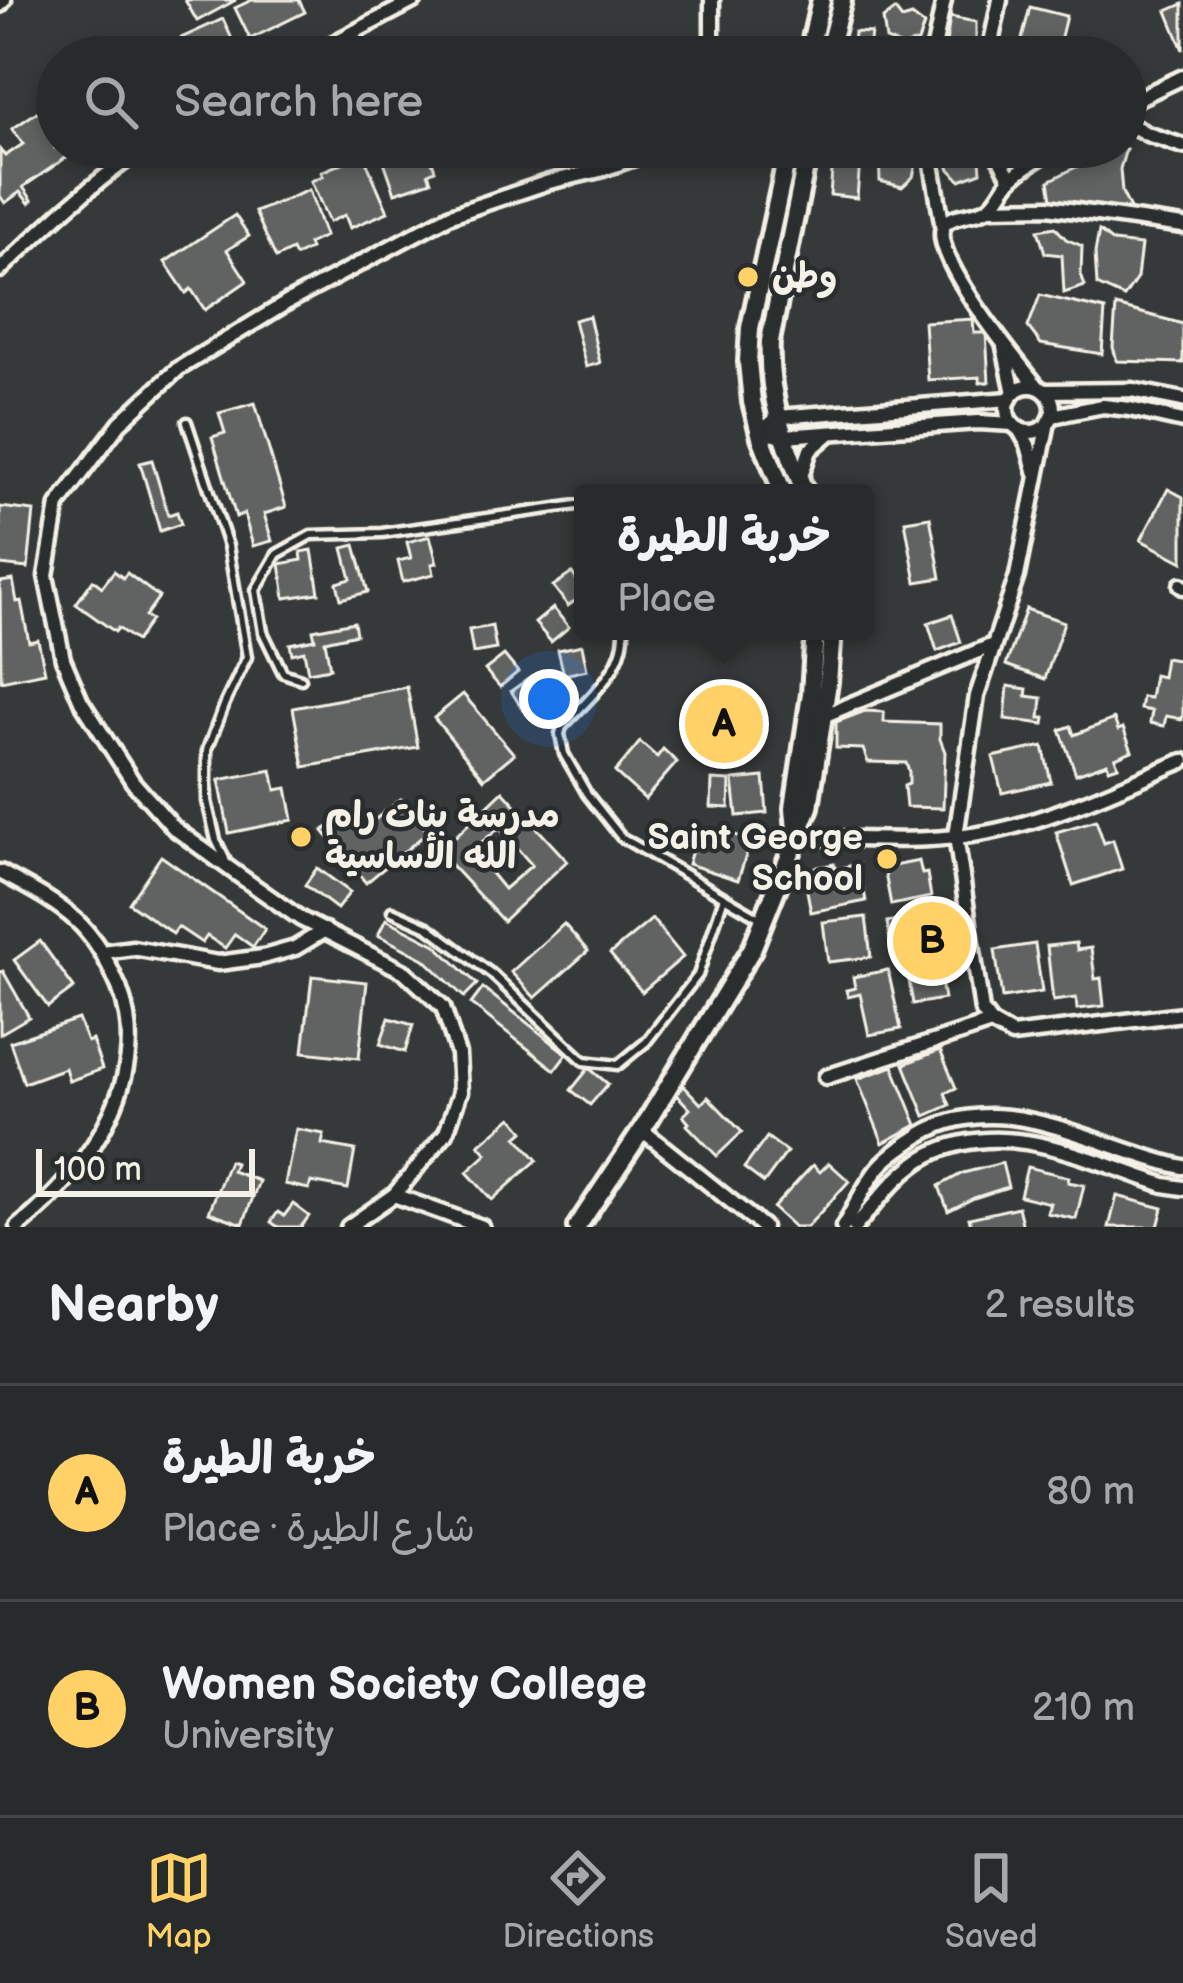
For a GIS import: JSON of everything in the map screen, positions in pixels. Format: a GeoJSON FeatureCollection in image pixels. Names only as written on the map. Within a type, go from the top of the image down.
{"type":"FeatureCollection","features":[{"type":"Feature","properties":{"kind":"main road"},"geometry":{"type":"LineString","coordinates":[[813,36],[821,0]]}},
{"type":"Feature","properties":{"kind":"main road"},"geometry":{"type":"LineString","coordinates":[[832,36],[842,0]]}},
{"type":"Feature","properties":{"kind":"main road"},"geometry":{"type":"LineString","coordinates":[[780,484],[760,433],[748,362],[750,328],[784,168]]}},
{"type":"Feature","properties":{"kind":"main road"},"geometry":{"type":"LineString","coordinates":[[802,484],[778,417],[771,385],[770,341],[805,168]]}},
{"type":"Feature","properties":{"kind":"main road"},"geometry":{"type":"LineString","coordinates":[[797,837],[794,808],[814,640]]}},
{"type":"Feature","properties":{"kind":"main road"},"geometry":{"type":"LineString","coordinates":[[577,1227],[752,949],[809,807],[831,640]]}},
{"type":"Feature","properties":{"kind":"street"},"geometry":{"type":"LineString","coordinates":[[347,36],[415,0]]}},
{"type":"Feature","properties":{"kind":"street"},"geometry":{"type":"LineString","coordinates":[[713,36],[715,0]]}},
{"type":"Feature","properties":{"kind":"street"},"geometry":{"type":"LineString","coordinates":[[936,36],[944,0]]}},
{"type":"Feature","properties":{"kind":"street"},"geometry":{"type":"LineString","coordinates":[[992,36],[1000,0]]}},
{"type":"Feature","properties":{"kind":"street"},"geometry":{"type":"LineString","coordinates":[[1147,94],[1183,77]]}},
{"type":"Feature","properties":{"kind":"street"},"geometry":{"type":"LineString","coordinates":[[1147,134],[1183,146]]}},
{"type":"Feature","properties":{"kind":"street"},"geometry":{"type":"LineString","coordinates":[[0,270],[114,168]]}},
{"type":"Feature","properties":{"kind":"street"},"geometry":{"type":"LineString","coordinates":[[348,1227],[394,1195],[446,1133],[460,1092],[458,1054],[443,1007],[406,972],[302,919],[229,868],[174,828],[133,782],[81,701],[64,659],[46,576],[58,506],[120,423],[178,369],[288,302],[452,215],[606,168]]}},
{"type":"Feature","properties":{"kind":"street"},"geometry":{"type":"LineString","coordinates":[[932,168],[943,228],[940,240],[947,260],[1004,346],[1052,405],[1016,577],[976,696],[956,836],[982,1011],[991,1023],[1012,1035],[1183,1014]]}},
{"type":"Feature","properties":{"kind":"street"},"geometry":{"type":"LineString","coordinates":[[1005,168],[1011,179]]}},
{"type":"Feature","properties":{"kind":"street"},"geometry":{"type":"LineString","coordinates":[[988,208],[1026,168]]}},
{"type":"Feature","properties":{"kind":"street"},"geometry":{"type":"LineString","coordinates":[[943,228],[952,220],[988,208],[1048,207],[1183,226]]}},
{"type":"Feature","properties":{"kind":"street"},"geometry":{"type":"LineString","coordinates":[[1004,346],[1011,396],[1007,411],[1032,456],[1037,482]]}},
{"type":"Feature","properties":{"kind":"street"},"geometry":{"type":"LineString","coordinates":[[760,433],[778,417],[1011,396],[1023,387],[1132,390],[1183,400]]}},
{"type":"Feature","properties":{"kind":"street"},"geometry":{"type":"LineString","coordinates":[[760,433],[784,436],[978,422],[1033,432],[1050,419],[1103,406],[1183,422]]}},
{"type":"Feature","properties":{"kind":"street"},"geometry":{"type":"LineString","coordinates":[[803,484],[806,457],[830,432]]}},
{"type":"Feature","properties":{"kind":"street"},"geometry":{"type":"LineString","coordinates":[[823,716],[994,645]]}},
{"type":"Feature","properties":{"kind":"street"},"geometry":{"type":"LineString","coordinates":[[797,837],[956,836],[1016,826],[1183,760]]}},
{"type":"Feature","properties":{"kind":"street"},"geometry":{"type":"LineString","coordinates":[[0,872],[53,901],[81,924],[124,994],[130,1022],[121,1091],[107,1122],[58,1191],[18,1227]]}},
{"type":"Feature","properties":{"kind":"street"},"geometry":{"type":"LineString","coordinates":[[102,952],[133,948],[218,963],[295,948],[325,930]]}},
{"type":"Feature","properties":{"kind":"street"},"geometry":{"type":"LineString","coordinates":[[826,1077],[991,1023]]}},
{"type":"Feature","properties":{"kind":"street"},"geometry":{"type":"LineString","coordinates":[[843,1227],[875,1172],[894,1153],[923,1132],[978,1115],[1036,1121],[1183,1167]]}},
{"type":"Feature","properties":{"kind":"street"},"geometry":{"type":"LineString","coordinates":[[642,1130],[763,1227]]}},
{"type":"Feature","properties":{"kind":"street"},"geometry":{"type":"LineString","coordinates":[[855,1227],[882,1195],[929,1156],[983,1139],[1015,1138],[1183,1188]]}},
{"type":"Feature","properties":{"kind":"street"},"geometry":{"type":"LineString","coordinates":[[394,1195],[482,1227]]}},
{"type":"Feature","properties":{"kind":"lane"},"geometry":{"type":"LineString","coordinates":[[187,422],[228,546],[247,657],[207,750],[207,801],[216,840],[229,868]]}},
{"type":"Feature","properties":{"kind":"lane"},"geometry":{"type":"LineString","coordinates":[[301,679],[283,673],[263,632],[256,590],[277,554],[311,535],[382,533],[574,505]]}},
{"type":"Feature","properties":{"kind":"lane"},"geometry":{"type":"LineString","coordinates":[[624,640],[610,675],[562,727],[564,754],[587,794],[621,837],[763,920]]}},
{"type":"Feature","properties":{"kind":"lane"},"geometry":{"type":"LineString","coordinates":[[392,910],[428,927],[493,976],[584,1061],[618,1065],[646,1042],[698,975],[724,897]]}},
{"type":"Feature","properties":{"kind":"building"},"geometry":{"type":"Polygon","coordinates":[[[185,0],[236,0],[197,21],[185,0]]]}},
{"type":"Feature","properties":{"kind":"building"},"geometry":{"type":"Polygon","coordinates":[[[252,0],[299,0],[305,12],[249,36],[235,8],[252,0]]]}},
{"type":"Feature","properties":{"kind":"building"},"geometry":{"type":"Polygon","coordinates":[[[1183,4],[1183,50],[1167,11],[1183,4]]]}},
{"type":"Feature","properties":{"kind":"building"},"geometry":{"type":"Polygon","coordinates":[[[1030,7],[1066,16],[1061,36],[1023,36],[1030,7]]]}},
{"type":"Feature","properties":{"kind":"building"},"geometry":{"type":"Polygon","coordinates":[[[895,10],[902,19],[912,16],[924,25],[920,36],[885,36],[883,19],[895,10]]]}},
{"type":"Feature","properties":{"kind":"building"},"geometry":{"type":"Polygon","coordinates":[[[950,17],[976,22],[976,36],[947,36],[950,17]]]}},
{"type":"Feature","properties":{"kind":"building"},"geometry":{"type":"Polygon","coordinates":[[[223,19],[231,36],[186,36],[223,19]]]}},
{"type":"Feature","properties":{"kind":"building"},"geometry":{"type":"Polygon","coordinates":[[[36,113],[36,168],[51,168],[23,187],[32,200],[29,203],[20,192],[5,203],[0,196],[0,150],[5,156],[23,144],[12,129],[36,113]]]}},
{"type":"Feature","properties":{"kind":"building"},"geometry":{"type":"Polygon","coordinates":[[[369,168],[388,212],[350,228],[345,215],[329,222],[311,181],[323,176],[321,172],[369,168]]]}},
{"type":"Feature","properties":{"kind":"building"},"geometry":{"type":"Polygon","coordinates":[[[386,168],[434,168],[428,173],[431,181],[395,193],[386,168]]]}},
{"type":"Feature","properties":{"kind":"building"},"geometry":{"type":"Polygon","coordinates":[[[832,168],[859,168],[857,198],[830,195],[832,168]]]}},
{"type":"Feature","properties":{"kind":"building"},"geometry":{"type":"Polygon","coordinates":[[[880,168],[915,168],[902,187],[880,181],[880,168]]]}},
{"type":"Feature","properties":{"kind":"building"},"geometry":{"type":"Polygon","coordinates":[[[949,168],[981,168],[981,172],[960,180],[949,168]]]}},
{"type":"Feature","properties":{"kind":"building"},"geometry":{"type":"Polygon","coordinates":[[[1074,168],[1120,168],[1122,192],[1131,211],[1052,199],[1049,181],[1074,168]]]}},
{"type":"Feature","properties":{"kind":"building"},"geometry":{"type":"Polygon","coordinates":[[[309,190],[325,236],[295,256],[292,250],[276,258],[255,212],[309,190]]]}},
{"type":"Feature","properties":{"kind":"building"},"geometry":{"type":"Polygon","coordinates":[[[235,215],[249,236],[227,250],[247,281],[205,310],[191,289],[186,293],[165,262],[235,215]]]}},
{"type":"Feature","properties":{"kind":"building"},"geometry":{"type":"Polygon","coordinates":[[[1055,227],[1082,246],[1085,286],[1064,293],[1062,255],[1045,253],[1038,230],[1055,227]]]}},
{"type":"Feature","properties":{"kind":"building"},"geometry":{"type":"Polygon","coordinates":[[[1099,231],[1113,242],[1141,245],[1137,278],[1124,297],[1097,285],[1099,231]]]}},
{"type":"Feature","properties":{"kind":"building"},"geometry":{"type":"Polygon","coordinates":[[[1040,295],[1105,310],[1102,354],[1041,344],[1028,327],[1040,295]]]}},
{"type":"Feature","properties":{"kind":"building"},"geometry":{"type":"Polygon","coordinates":[[[1116,306],[1183,324],[1183,363],[1117,361],[1113,347],[1116,306]]]}},
{"type":"Feature","properties":{"kind":"building"},"geometry":{"type":"Polygon","coordinates":[[[589,316],[600,363],[586,367],[574,320],[589,316]]]}},
{"type":"Feature","properties":{"kind":"building"},"geometry":{"type":"Polygon","coordinates":[[[973,319],[974,333],[986,333],[989,382],[980,383],[980,377],[928,380],[924,322],[973,319]]]}},
{"type":"Feature","properties":{"kind":"building"},"geometry":{"type":"Polygon","coordinates":[[[255,403],[286,507],[264,514],[272,541],[253,546],[244,514],[236,517],[212,437],[225,433],[219,413],[255,403]]]}},
{"type":"Feature","properties":{"kind":"building"},"geometry":{"type":"Polygon","coordinates":[[[152,460],[168,515],[177,512],[181,524],[160,531],[140,463],[152,460]]]}},
{"type":"Feature","properties":{"kind":"building"},"geometry":{"type":"Polygon","coordinates":[[[1168,489],[1183,497],[1183,562],[1141,540],[1168,489]]]}},
{"type":"Feature","properties":{"kind":"building"},"geometry":{"type":"Polygon","coordinates":[[[0,507],[34,511],[28,568],[0,565],[0,507]]]}},
{"type":"Feature","properties":{"kind":"building"},"geometry":{"type":"Polygon","coordinates":[[[930,517],[941,578],[916,582],[905,521],[930,517]]]}},
{"type":"Feature","properties":{"kind":"building"},"geometry":{"type":"Polygon","coordinates":[[[430,536],[437,563],[432,564],[434,574],[403,582],[398,561],[411,558],[407,542],[430,536]]]}},
{"type":"Feature","properties":{"kind":"building"},"geometry":{"type":"Polygon","coordinates":[[[355,545],[368,592],[341,599],[337,583],[351,579],[343,548],[355,545]]]}},
{"type":"Feature","properties":{"kind":"building"},"geometry":{"type":"Polygon","coordinates":[[[312,550],[319,593],[285,598],[280,564],[302,560],[301,552],[312,550]]]}},
{"type":"Feature","properties":{"kind":"building"},"geometry":{"type":"Polygon","coordinates":[[[114,571],[123,578],[127,573],[159,597],[145,616],[151,620],[136,641],[76,604],[93,580],[102,587],[114,571]]]}},
{"type":"Feature","properties":{"kind":"building"},"geometry":{"type":"Polygon","coordinates":[[[572,573],[574,602],[568,606],[553,586],[572,573]]]}},
{"type":"Feature","properties":{"kind":"building"},"geometry":{"type":"Polygon","coordinates":[[[13,580],[29,642],[38,640],[45,672],[1,681],[0,582],[13,580]]]}},
{"type":"Feature","properties":{"kind":"building"},"geometry":{"type":"Polygon","coordinates":[[[553,608],[569,627],[551,642],[535,623],[553,608]]]}},
{"type":"Feature","properties":{"kind":"building"},"geometry":{"type":"Polygon","coordinates":[[[1026,609],[1064,622],[1045,679],[1006,665],[1026,609]]]}},
{"type":"Feature","properties":{"kind":"building"},"geometry":{"type":"Polygon","coordinates":[[[952,615],[961,642],[937,651],[928,623],[952,615]]]}},
{"type":"Feature","properties":{"kind":"building"},"geometry":{"type":"Polygon","coordinates":[[[354,622],[356,634],[325,641],[330,668],[308,672],[304,651],[292,654],[290,644],[315,639],[313,630],[354,622]]]}},
{"type":"Feature","properties":{"kind":"building"},"geometry":{"type":"Polygon","coordinates":[[[492,626],[496,649],[473,653],[469,630],[492,626]]]}},
{"type":"Feature","properties":{"kind":"building"},"geometry":{"type":"Polygon","coordinates":[[[582,645],[587,670],[564,675],[558,650],[582,645]]]}},
{"type":"Feature","properties":{"kind":"building"},"geometry":{"type":"Polygon","coordinates":[[[504,655],[518,672],[500,687],[485,670],[504,655]]]}},
{"type":"Feature","properties":{"kind":"building"},"geometry":{"type":"Polygon","coordinates":[[[1165,658],[1183,661],[1183,714],[1182,719],[1166,716],[1164,726],[1150,723],[1152,711],[1140,709],[1142,697],[1150,698],[1154,675],[1162,677],[1165,658]]]}},
{"type":"Feature","properties":{"kind":"building"},"geometry":{"type":"Polygon","coordinates":[[[531,677],[544,696],[523,710],[511,691],[531,677]]]}},
{"type":"Feature","properties":{"kind":"building"},"geometry":{"type":"Polygon","coordinates":[[[1008,686],[1042,698],[1044,724],[1005,719],[1008,686]]]}},
{"type":"Feature","properties":{"kind":"building"},"geometry":{"type":"Polygon","coordinates":[[[407,687],[418,747],[304,767],[293,708],[407,687]]]}},
{"type":"Feature","properties":{"kind":"building"},"geometry":{"type":"Polygon","coordinates":[[[463,694],[514,754],[484,779],[434,718],[463,694]]]}},
{"type":"Feature","properties":{"kind":"building"},"geometry":{"type":"Polygon","coordinates":[[[865,711],[884,712],[884,722],[940,724],[945,752],[943,808],[906,807],[906,763],[868,762],[863,749],[836,748],[836,722],[865,711]]]}},
{"type":"Feature","properties":{"kind":"building"},"geometry":{"type":"Polygon","coordinates":[[[1114,719],[1132,751],[1115,758],[1118,766],[1109,769],[1107,763],[1076,774],[1060,730],[1071,726],[1074,735],[1114,719]]]}},
{"type":"Feature","properties":{"kind":"building"},"geometry":{"type":"Polygon","coordinates":[[[640,742],[657,757],[663,749],[677,762],[645,799],[615,772],[640,742]]]}},
{"type":"Feature","properties":{"kind":"building"},"geometry":{"type":"Polygon","coordinates":[[[1043,746],[1051,782],[1002,793],[993,757],[1043,746]]]}},
{"type":"Feature","properties":{"kind":"building"},"geometry":{"type":"Polygon","coordinates":[[[272,770],[276,790],[287,788],[293,820],[229,833],[219,780],[272,770]]]}},
{"type":"Feature","properties":{"kind":"building"},"geometry":{"type":"Polygon","coordinates":[[[764,777],[767,813],[737,816],[733,780],[764,777]]]}},
{"type":"Feature","properties":{"kind":"building"},"geometry":{"type":"Polygon","coordinates":[[[712,780],[730,781],[729,808],[711,807],[712,780]]]}},
{"type":"Feature","properties":{"kind":"building"},"geometry":{"type":"Polygon","coordinates":[[[503,791],[567,861],[503,921],[439,852],[503,791]],[[499,828],[472,850],[504,889],[532,865],[499,828]]]}},
{"type":"Feature","properties":{"kind":"building"},"geometry":{"type":"Polygon","coordinates":[[[401,799],[428,832],[366,883],[323,831],[357,813],[367,826],[401,799]]]}},
{"type":"Feature","properties":{"kind":"building"},"geometry":{"type":"Polygon","coordinates":[[[1096,820],[1104,843],[1113,840],[1122,869],[1073,885],[1056,832],[1096,820]]]}},
{"type":"Feature","properties":{"kind":"building"},"geometry":{"type":"Polygon","coordinates":[[[725,832],[751,840],[738,880],[688,864],[697,833],[723,841],[725,832]]]}},
{"type":"Feature","properties":{"kind":"building"},"geometry":{"type":"Polygon","coordinates":[[[161,856],[265,929],[253,947],[235,934],[225,948],[207,936],[202,943],[178,927],[173,934],[129,903],[161,856]]]}},
{"type":"Feature","properties":{"kind":"building"},"geometry":{"type":"Polygon","coordinates":[[[919,861],[922,874],[927,873],[931,897],[891,905],[884,868],[919,861]]]}},
{"type":"Feature","properties":{"kind":"building"},"geometry":{"type":"Polygon","coordinates":[[[834,864],[835,869],[859,864],[866,901],[811,912],[803,870],[834,864]]]}},
{"type":"Feature","properties":{"kind":"building"},"geometry":{"type":"Polygon","coordinates":[[[317,868],[350,892],[337,909],[305,885],[317,868]]]}},
{"type":"Feature","properties":{"kind":"building"},"geometry":{"type":"Polygon","coordinates":[[[944,912],[949,942],[892,952],[887,922],[944,912]]]}},
{"type":"Feature","properties":{"kind":"building"},"geometry":{"type":"Polygon","coordinates":[[[866,917],[871,957],[828,962],[823,922],[866,917]]]}},
{"type":"Feature","properties":{"kind":"building"},"geometry":{"type":"Polygon","coordinates":[[[386,919],[436,945],[477,984],[464,997],[424,959],[378,935],[386,919]]]}},
{"type":"Feature","properties":{"kind":"building"},"geometry":{"type":"Polygon","coordinates":[[[652,919],[683,957],[642,992],[610,954],[652,919]]]}},
{"type":"Feature","properties":{"kind":"building"},"geometry":{"type":"Polygon","coordinates":[[[564,924],[588,951],[535,998],[511,972],[564,924]]]}},
{"type":"Feature","properties":{"kind":"building"},"geometry":{"type":"Polygon","coordinates":[[[40,941],[74,988],[48,1007],[14,960],[40,941]]]}},
{"type":"Feature","properties":{"kind":"building"},"geometry":{"type":"Polygon","coordinates":[[[1076,943],[1077,950],[1091,948],[1104,1006],[1077,1009],[1076,998],[1053,1001],[1047,946],[1076,943]]]}},
{"type":"Feature","properties":{"kind":"building"},"geometry":{"type":"Polygon","coordinates":[[[1035,944],[1042,992],[1002,998],[995,950],[1035,944]]]}},
{"type":"Feature","properties":{"kind":"building"},"geometry":{"type":"Polygon","coordinates":[[[939,969],[944,999],[913,1004],[908,975],[939,969]]]}},
{"type":"Feature","properties":{"kind":"building"},"geometry":{"type":"Polygon","coordinates":[[[888,970],[901,1029],[869,1035],[860,994],[848,997],[846,990],[855,988],[853,977],[888,970]]]}},
{"type":"Feature","properties":{"kind":"building"},"geometry":{"type":"Polygon","coordinates":[[[0,972],[29,1017],[0,1034],[0,972]]]}},
{"type":"Feature","properties":{"kind":"building"},"geometry":{"type":"Polygon","coordinates":[[[312,976],[367,982],[359,1058],[303,1052],[312,976]]]}},
{"type":"Feature","properties":{"kind":"building"},"geometry":{"type":"Polygon","coordinates":[[[483,988],[567,1054],[555,1070],[471,1004],[483,988]]]}},
{"type":"Feature","properties":{"kind":"building"},"geometry":{"type":"Polygon","coordinates":[[[389,1018],[413,1025],[405,1052],[380,1044],[389,1018]]]}},
{"type":"Feature","properties":{"kind":"building"},"geometry":{"type":"Polygon","coordinates":[[[78,1019],[102,1069],[69,1081],[65,1068],[24,1083],[10,1042],[78,1019]]]}},
{"type":"Feature","properties":{"kind":"building"},"geometry":{"type":"Polygon","coordinates":[[[940,1050],[956,1088],[945,1093],[950,1105],[925,1116],[904,1064],[940,1050]]]}},
{"type":"Feature","properties":{"kind":"building"},"geometry":{"type":"Polygon","coordinates":[[[893,1066],[917,1125],[883,1143],[857,1079],[893,1066]]]}},
{"type":"Feature","properties":{"kind":"building"},"geometry":{"type":"Polygon","coordinates":[[[589,1068],[608,1084],[590,1105],[571,1090],[589,1068]]]}},
{"type":"Feature","properties":{"kind":"building"},"geometry":{"type":"Polygon","coordinates":[[[684,1086],[701,1104],[708,1097],[742,1132],[717,1156],[687,1125],[683,1116],[690,1109],[676,1094],[684,1086]]]}},
{"type":"Feature","properties":{"kind":"building"},"geometry":{"type":"Polygon","coordinates":[[[512,1117],[524,1131],[517,1137],[537,1160],[492,1200],[467,1172],[487,1154],[479,1145],[512,1117]]]}},
{"type":"Feature","properties":{"kind":"building"},"geometry":{"type":"Polygon","coordinates":[[[296,1129],[324,1134],[322,1144],[355,1150],[348,1189],[311,1182],[309,1189],[285,1184],[296,1129]]]}},
{"type":"Feature","properties":{"kind":"building"},"geometry":{"type":"Polygon","coordinates":[[[767,1137],[787,1152],[764,1183],[744,1168],[767,1137]]]}},
{"type":"Feature","properties":{"kind":"building"},"geometry":{"type":"Polygon","coordinates":[[[229,1161],[235,1163],[232,1171],[259,1181],[243,1224],[209,1212],[229,1161]]]}},
{"type":"Feature","properties":{"kind":"building"},"geometry":{"type":"Polygon","coordinates":[[[829,1163],[849,1181],[807,1227],[794,1227],[773,1208],[813,1165],[820,1172],[829,1163]]]}},
{"type":"Feature","properties":{"kind":"building"},"geometry":{"type":"Polygon","coordinates":[[[1002,1163],[1008,1187],[948,1211],[939,1186],[963,1173],[1002,1163]]]}},
{"type":"Feature","properties":{"kind":"building"},"geometry":{"type":"Polygon","coordinates":[[[1027,1167],[1084,1185],[1076,1219],[1047,1213],[1050,1203],[1020,1196],[1027,1167]]]}},
{"type":"Feature","properties":{"kind":"building"},"geometry":{"type":"Polygon","coordinates":[[[1117,1196],[1163,1208],[1158,1227],[1109,1227],[1117,1196]]]}},
{"type":"Feature","properties":{"kind":"building"},"geometry":{"type":"Polygon","coordinates":[[[293,1204],[309,1216],[301,1227],[278,1227],[271,1222],[278,1212],[284,1216],[293,1204]]]}},
{"type":"Feature","properties":{"kind":"building"},"geometry":{"type":"Polygon","coordinates":[[[1018,1207],[1023,1227],[972,1227],[969,1218],[1018,1207]]]}},
{"type":"Feature","properties":{"kind":"place","name":"وطن"},"geometry":{"type":"Point","coordinates":[748,277]}},
{"type":"Feature","properties":{"kind":"place","name":"خربة الطيرة"},"geometry":{"type":"Point","coordinates":[724,724]}},
{"type":"Feature","properties":{"kind":"place","name":"مدرسة بنات رام الله الأساسية"},"geometry":{"type":"Point","coordinates":[301,837]}},
{"type":"Feature","properties":{"kind":"place","name":"Saint George School"},"geometry":{"type":"Point","coordinates":[887,859]}},
{"type":"Feature","properties":{"kind":"place","name":"Women Society College"},"geometry":{"type":"Point","coordinates":[932,941]}}]}
